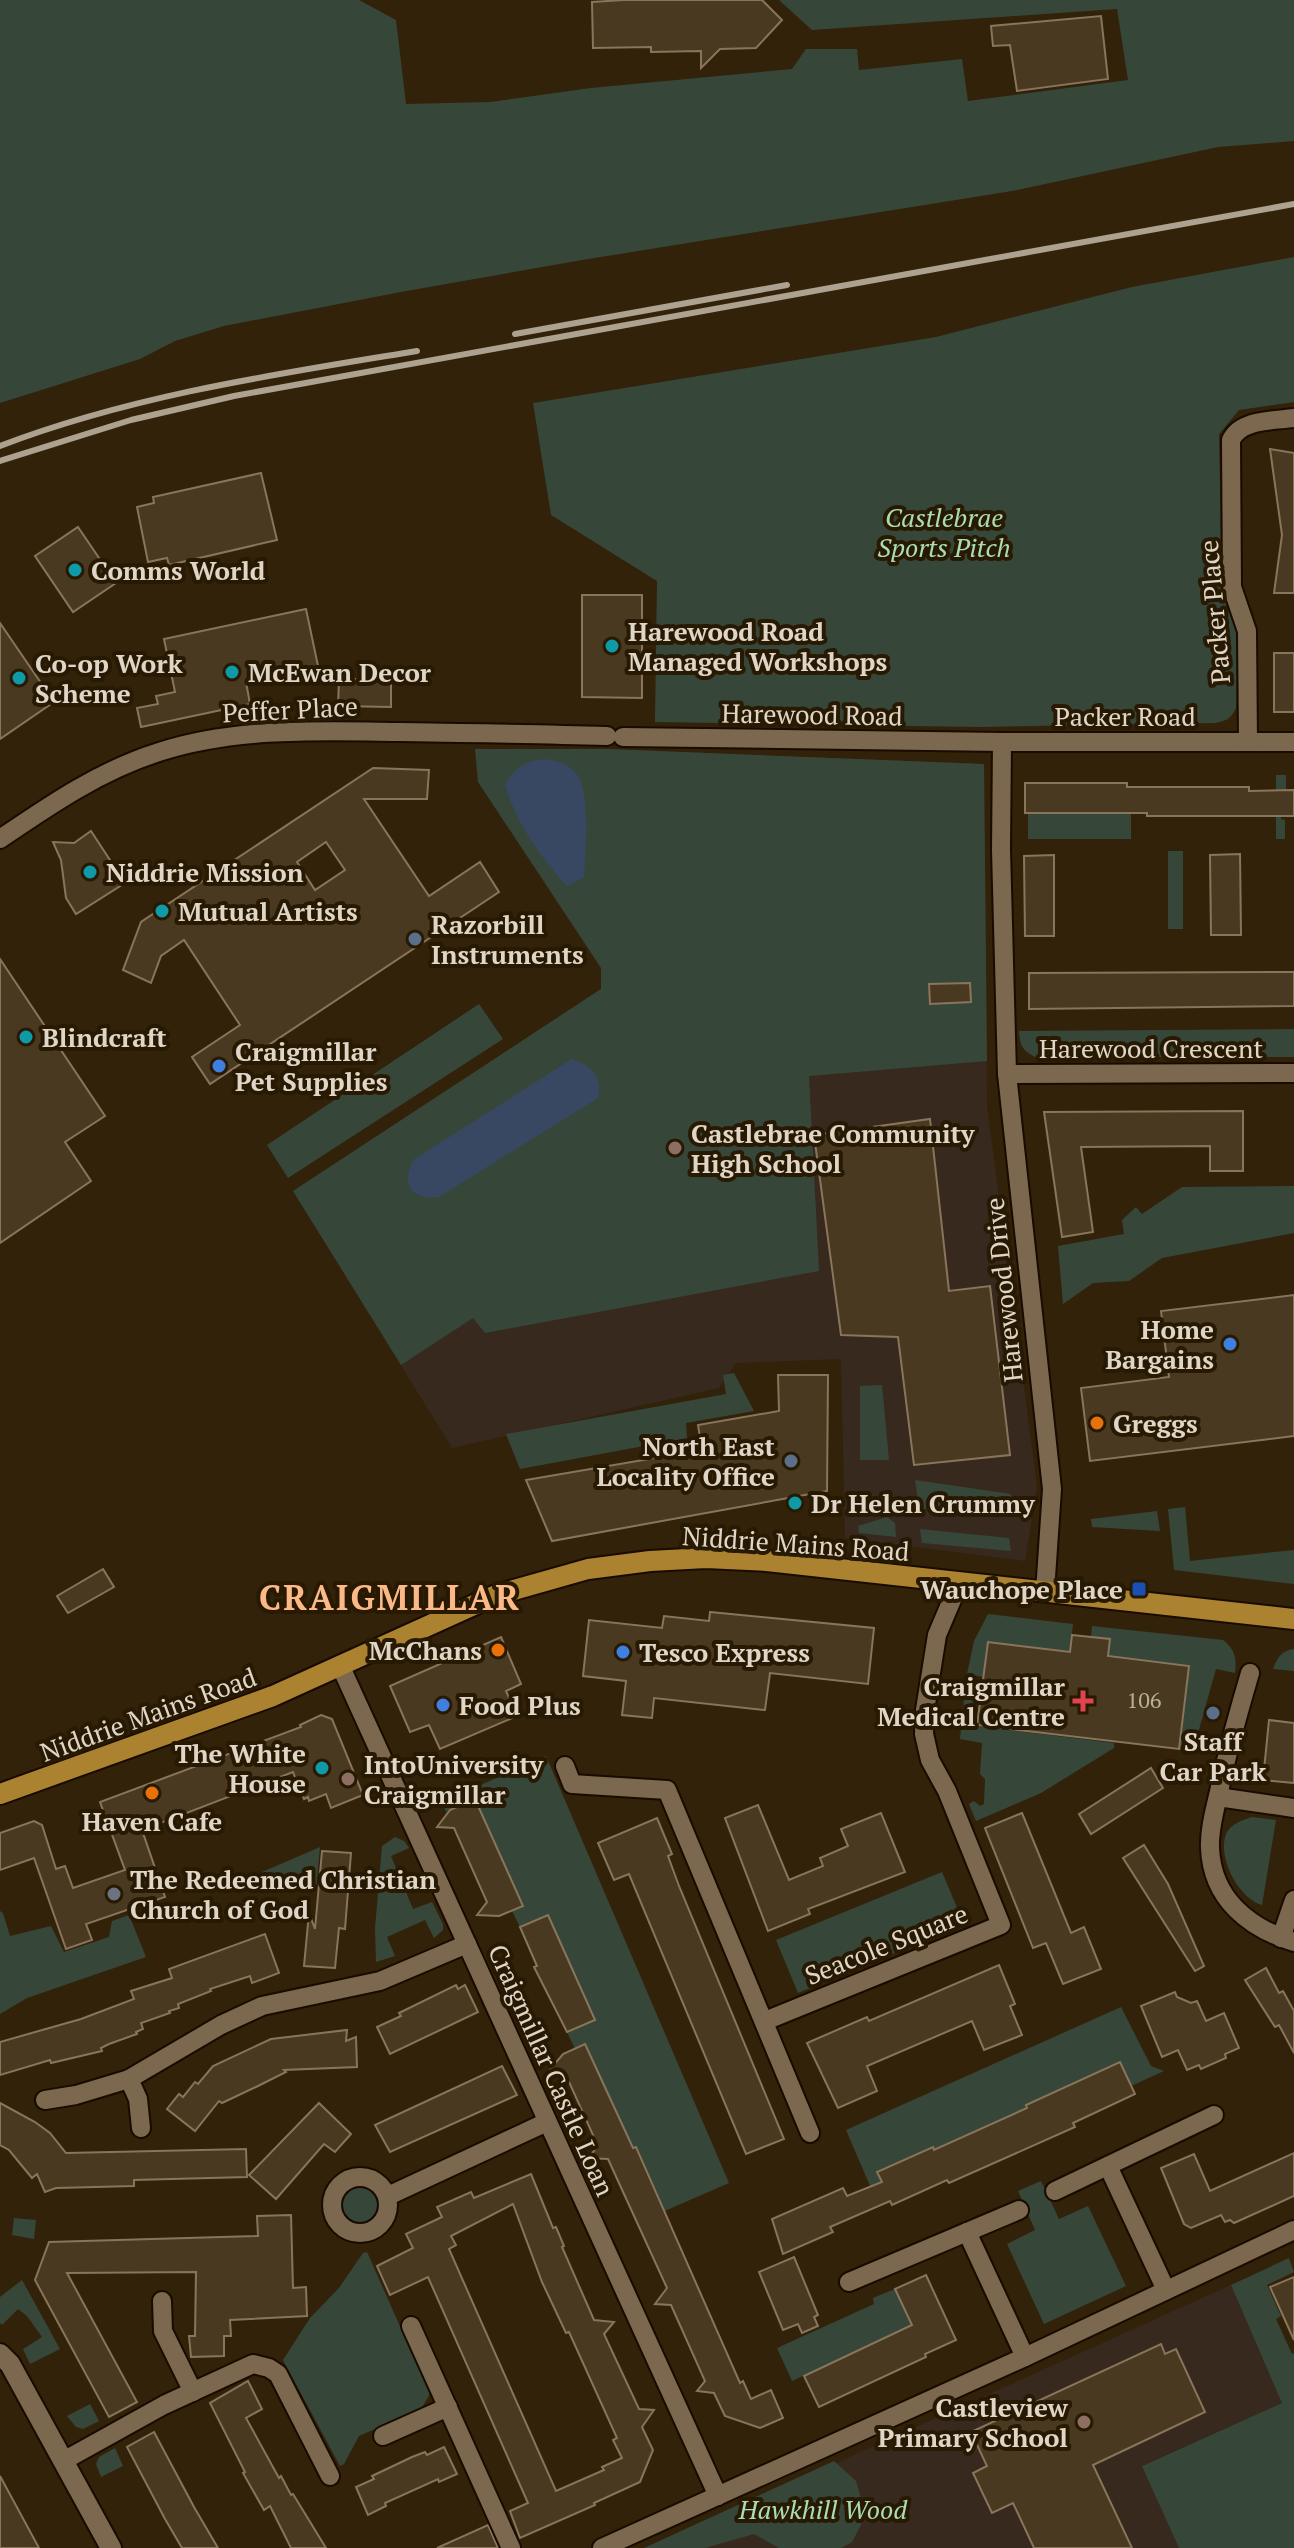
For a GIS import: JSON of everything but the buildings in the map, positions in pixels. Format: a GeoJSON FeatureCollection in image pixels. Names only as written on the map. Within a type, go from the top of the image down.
{"type":"FeatureCollection","features":[{"type":"Feature","properties":{"kind":"main road","name":"Niddrie Mains Road"},"geometry":{"type":"LineString","coordinates":[[0,1794],[273,1696],[496,1595],[588,1569],[706,1558],[787,1563],[1294,1619]]}},
{"type":"Feature","properties":{"kind":"street","name":"Packer Place"},"geometry":{"type":"LineString","coordinates":[[1248,741],[1247,631],[1232,587],[1231,440],[1235,431],[1247,425],[1294,418]]}},
{"type":"Feature","properties":{"kind":"street","name":"Peffer Place"},"geometry":{"type":"LineString","coordinates":[[0,839],[64,795],[122,766],[159,752],[211,739],[346,731],[615,736]]}},
{"type":"Feature","properties":{"kind":"street","name":"Harewood Road"},"geometry":{"type":"LineString","coordinates":[[615,736],[1002,742]]}},
{"type":"Feature","properties":{"kind":"street","name":"Packer Road"},"geometry":{"type":"LineString","coordinates":[[1002,742],[1248,741]]}},
{"type":"Feature","properties":{"kind":"street"},"geometry":{"type":"LineString","coordinates":[[1248,741],[1294,742]]}},
{"type":"Feature","properties":{"kind":"street","name":"Harewood Drive"},"geometry":{"type":"LineString","coordinates":[[1002,742],[1001,850],[1007,1074],[1052,1489],[1045,1592]]}},
{"type":"Feature","properties":{"kind":"street","name":"Harewood Crescent"},"geometry":{"type":"LineString","coordinates":[[1007,1074],[1294,1073]]}},
{"type":"Feature","properties":{"kind":"street","name":"Seacole Square"},"geometry":{"type":"LineString","coordinates":[[765,2021],[1001,1925],[947,1791],[930,1760],[924,1734],[937,1635],[957,1581]]}},
{"type":"Feature","properties":{"kind":"street","name":"Craigmillar Castle Loan"},"geometry":{"type":"LineString","coordinates":[[340,1665],[718,2496]]}},
{"type":"Feature","properties":{"kind":"street"},"geometry":{"type":"LineString","coordinates":[[1250,1673],[1229,1742],[1210,1848],[1218,1880],[1240,1915],[1259,1929],[1287,1940],[1294,1900]]}},
{"type":"Feature","properties":{"kind":"street"},"geometry":{"type":"LineString","coordinates":[[565,1766],[572,1784],[667,1790],[810,2133]]}},
{"type":"Feature","properties":{"kind":"street"},"geometry":{"type":"LineString","coordinates":[[1218,1797],[1294,1808]]}},
{"type":"Feature","properties":{"kind":"street"},"geometry":{"type":"LineString","coordinates":[[45,2100],[76,2095],[129,2079],[241,2014],[282,2001],[380,1981],[467,1944]]}},
{"type":"Feature","properties":{"kind":"street"},"geometry":{"type":"LineString","coordinates":[[129,2079],[138,2099],[141,2128]]}},
{"type":"Feature","properties":{"kind":"street"},"geometry":{"type":"LineString","coordinates":[[1055,2191],[1214,2115]]}},
{"type":"Feature","properties":{"kind":"street"},"geometry":{"type":"LineString","coordinates":[[388,2196],[547,2122]]}},
{"type":"Feature","properties":{"kind":"street"},"geometry":{"type":"LineString","coordinates":[[1108,2166],[1166,2290]]}},
{"type":"Feature","properties":{"kind":"street"},"geometry":{"type":"LineString","coordinates":[[849,2282],[1019,2210]]}},
{"type":"Feature","properties":{"kind":"street"},"geometry":{"type":"LineString","coordinates":[[602,2548],[1025,2357],[1294,2230]]}},
{"type":"Feature","properties":{"kind":"street"},"geometry":{"type":"LineString","coordinates":[[967,2232],[1025,2357]]}},
{"type":"Feature","properties":{"kind":"street"},"geometry":{"type":"LineString","coordinates":[[162,2301],[163,2331],[193,2392]]}},
{"type":"Feature","properties":{"kind":"street"},"geometry":{"type":"LineString","coordinates":[[411,2326],[511,2548]]}},
{"type":"Feature","properties":{"kind":"street"},"geometry":{"type":"LineString","coordinates":[[0,2354],[10,2364],[65,2460],[111,2548]]}},
{"type":"Feature","properties":{"kind":"street"},"geometry":{"type":"LineString","coordinates":[[65,2460],[253,2364],[278,2374],[330,2476]]}},
{"type":"Feature","properties":{"kind":"street"},"geometry":{"type":"LineString","coordinates":[[383,2436],[448,2407]]}},
{"type":"Feature","properties":{"kind":"shaded area","name":"Castlebrae Community High School"},"geometry":{"type":"Polygon","coordinates":[[[608,749],[984,764],[987,1106],[1037,1486],[1025,1561],[845,1538],[841,1359],[736,1363],[719,1388],[452,1448],[293,1191],[601,989],[608,749]]]}},
{"type":"Feature","properties":{"kind":"shaded area","name":"Castleview Primary School"},"geometry":{"type":"Polygon","coordinates":[[[1231,2285],[1283,2403],[1143,2465],[1179,2548],[648,2548],[1231,2285]]]}},
{"type":"Feature","properties":{"kind":"green space"},"geometry":{"type":"Polygon","coordinates":[[[0,0],[359,0],[396,20],[406,104],[491,102],[591,88],[792,69],[806,49],[857,49],[859,70],[962,59],[968,101],[1128,80],[1117,9],[812,30],[779,0],[1294,0],[1294,141],[1218,147],[1012,191],[582,260],[224,326],[175,341],[140,359],[0,403],[0,0]]]}},
{"type":"Feature","properties":{"kind":"green space","name":"Castlebrae Sports Pitch"},"geometry":{"type":"Polygon","coordinates":[[[1294,257],[1294,402],[1239,410],[1219,434],[1222,594],[1237,634],[1236,708],[1228,719],[1215,723],[979,727],[655,722],[657,581],[551,515],[533,403],[936,337],[1132,287],[1294,257]]]}},
{"type":"Feature","properties":{"kind":"green space","name":"Castlebrae Community High School"},"geometry":{"type":"Polygon","coordinates":[[[475,749],[608,749],[984,764],[987,1061],[809,1076],[819,1271],[485,1333],[473,1318],[401,1365],[293,1191],[601,989],[601,968],[478,782],[475,749]]]}},
{"type":"Feature","properties":{"kind":"green space"},"geometry":{"type":"Polygon","coordinates":[[[1276,775],[1286,775],[1286,790],[1281,791],[1285,839],[1276,839],[1276,775]]]}},
{"type":"Feature","properties":{"kind":"green space"},"geometry":{"type":"Polygon","coordinates":[[[1028,813],[1131,813],[1131,839],[1028,839],[1028,813]]]}},
{"type":"Feature","properties":{"kind":"green space"},"geometry":{"type":"Polygon","coordinates":[[[1168,851],[1183,851],[1183,929],[1168,929],[1168,851]]]}},
{"type":"Feature","properties":{"kind":"green space"},"geometry":{"type":"Polygon","coordinates":[[[479,1004],[503,1039],[288,1178],[267,1145],[479,1004]]]}},
{"type":"Feature","properties":{"kind":"green space"},"geometry":{"type":"Polygon","coordinates":[[[1294,1029],[1294,1057],[1035,1057],[1022,1047],[1019,1031],[1294,1029]]]}},
{"type":"Feature","properties":{"kind":"green space"},"geometry":{"type":"Polygon","coordinates":[[[1294,1186],[1294,1233],[1162,1258],[1129,1281],[1093,1283],[1063,1304],[1058,1246],[1124,1234],[1122,1220],[1136,1207],[1142,1214],[1182,1187],[1294,1186]]]}},
{"type":"Feature","properties":{"kind":"green space"},"geometry":{"type":"Polygon","coordinates":[[[734,1373],[754,1411],[686,1423],[687,1438],[520,1469],[506,1434],[726,1394],[723,1375],[734,1373]]]}},
{"type":"Feature","properties":{"kind":"green space"},"geometry":{"type":"Polygon","coordinates":[[[882,1385],[889,1460],[860,1460],[860,1386],[882,1385]]]}},
{"type":"Feature","properties":{"kind":"green space"},"geometry":{"type":"Polygon","coordinates":[[[915,1480],[1011,1494],[1011,1517],[919,1508],[915,1480]]]}},
{"type":"Feature","properties":{"kind":"green space"},"geometry":{"type":"Polygon","coordinates":[[[1185,1507],[1190,1561],[1294,1550],[1294,1584],[1174,1570],[1168,1509],[1185,1507]]]}},
{"type":"Feature","properties":{"kind":"green space"},"geometry":{"type":"Polygon","coordinates":[[[1157,1511],[1160,1531],[1092,1527],[1091,1519],[1157,1511]]]}},
{"type":"Feature","properties":{"kind":"green space"},"geometry":{"type":"Polygon","coordinates":[[[887,1517],[895,1523],[896,1537],[859,1533],[858,1526],[887,1517]]]}},
{"type":"Feature","properties":{"kind":"green space"},"geometry":{"type":"Polygon","coordinates":[[[920,1529],[1009,1538],[1011,1551],[922,1543],[920,1529]]]}},
{"type":"Feature","properties":{"kind":"green space"},"geometry":{"type":"Polygon","coordinates":[[[988,1614],[1073,1624],[1070,1652],[988,1642],[984,1677],[967,1674],[974,1641],[988,1614]]]}},
{"type":"Feature","properties":{"kind":"green space"},"geometry":{"type":"Polygon","coordinates":[[[1092,1626],[1223,1640],[1230,1647],[1235,1659],[1235,1673],[1216,1669],[1193,1751],[1178,1750],[1189,1666],[1108,1656],[1110,1639],[1091,1637],[1092,1626]]]}},
{"type":"Feature","properties":{"kind":"green space"},"geometry":{"type":"Polygon","coordinates":[[[1294,1649],[1294,1671],[1273,1669],[1280,1655],[1294,1649]]]}},
{"type":"Feature","properties":{"kind":"green space"},"geometry":{"type":"Polygon","coordinates":[[[966,1681],[974,1681],[978,1689],[975,1726],[1114,1743],[1114,1748],[1041,1793],[976,1821],[969,1804],[974,1801],[980,1806],[984,1804],[985,1779],[980,1774],[982,1743],[960,1739],[966,1681]]]}},
{"type":"Feature","properties":{"kind":"green space"},"geometry":{"type":"Polygon","coordinates":[[[546,1756],[729,2183],[637,2223],[632,2212],[660,2199],[585,2044],[575,2049],[567,2032],[594,2020],[548,1916],[520,1927],[512,1911],[523,1905],[475,1799],[446,1812],[442,1802],[546,1756]]]}},
{"type":"Feature","properties":{"kind":"green space"},"geometry":{"type":"Polygon","coordinates":[[[1252,1817],[1276,1820],[1262,1905],[1245,1895],[1238,1886],[1225,1854],[1224,1844],[1230,1828],[1252,1817]]]}},
{"type":"Feature","properties":{"kind":"green space"},"geometry":{"type":"Polygon","coordinates":[[[395,1837],[404,1841],[409,1848],[391,1856],[413,1909],[432,1902],[443,1930],[434,1938],[425,1920],[387,1937],[395,1956],[376,1962],[375,1928],[382,1846],[395,1837]]]}},
{"type":"Feature","properties":{"kind":"green space"},"geometry":{"type":"Polygon","coordinates":[[[320,1847],[316,1889],[266,1884],[262,1872],[320,1847]]]}},
{"type":"Feature","properties":{"kind":"green space"},"geometry":{"type":"Polygon","coordinates":[[[942,1872],[964,1924],[798,1993],[776,1940],[942,1872]]]}},
{"type":"Feature","properties":{"kind":"green space"},"geometry":{"type":"Polygon","coordinates":[[[0,1911],[10,1936],[51,1926],[64,1952],[109,1937],[112,1921],[129,1915],[146,1957],[27,1998],[0,2014],[0,1911]]]}},
{"type":"Feature","properties":{"kind":"green space"},"geometry":{"type":"Polygon","coordinates":[[[1121,2007],[1151,2066],[1164,2071],[1131,2086],[1119,2062],[945,2145],[932,2147],[877,2171],[882,2182],[877,2202],[846,2130],[1121,2007]]]}},
{"type":"Feature","properties":{"kind":"green space"},"geometry":{"type":"Polygon","coordinates":[[[1041,2181],[1059,2219],[1088,2206],[1126,2286],[1044,2324],[1007,2244],[1035,2230],[1018,2191],[1041,2181]]]}},
{"type":"Feature","properties":{"kind":"green space"},"geometry":{"type":"Polygon","coordinates":[[[360,2188],[372,2193],[377,2205],[372,2217],[360,2222],[348,2217],[343,2205],[348,2193],[360,2188]]]}},
{"type":"Feature","properties":{"kind":"green space"},"geometry":{"type":"Polygon","coordinates":[[[14,2218],[36,2220],[34,2239],[12,2235],[14,2218]]]}},
{"type":"Feature","properties":{"kind":"green space"},"geometry":{"type":"Polygon","coordinates":[[[367,2252],[430,2394],[421,2409],[359,2436],[340,2466],[283,2360],[310,2318],[367,2252]]]}},
{"type":"Feature","properties":{"kind":"green space"},"geometry":{"type":"Polygon","coordinates":[[[1289,2258],[1294,2272],[1267,2285],[1281,2316],[1276,2319],[1294,2353],[1294,2548],[1179,2548],[1142,2466],[1282,2403],[1231,2285],[1289,2258]]]}},
{"type":"Feature","properties":{"kind":"green space"},"geometry":{"type":"Polygon","coordinates":[[[22,2280],[60,2349],[30,2364],[23,2349],[42,2337],[27,2316],[18,2309],[2,2325],[0,2323],[0,2297],[22,2280]]]}},
{"type":"Feature","properties":{"kind":"green space"},"geometry":{"type":"Polygon","coordinates":[[[895,2289],[912,2325],[792,2381],[777,2348],[874,2304],[873,2298],[895,2289]]]}},
{"type":"Feature","properties":{"kind":"green space"},"geometry":{"type":"Polygon","coordinates":[[[90,2404],[99,2421],[83,2429],[76,2427],[67,2416],[90,2404]]]}},
{"type":"Feature","properties":{"kind":"green space"},"geometry":{"type":"Polygon","coordinates":[[[115,2448],[123,2466],[101,2477],[96,2464],[99,2457],[115,2448]]]}},
{"type":"Feature","properties":{"kind":"green space","name":"Hawkhill Wood"},"geometry":{"type":"Polygon","coordinates":[[[834,2461],[856,2481],[866,2515],[852,2542],[841,2548],[779,2548],[754,2534],[705,2548],[644,2548],[834,2461]]]}},
{"type":"Feature","properties":{"kind":"water"},"geometry":{"type":"Polygon","coordinates":[[[545,759],[571,768],[580,779],[583,791],[586,821],[584,877],[567,886],[530,839],[505,785],[521,766],[545,759]]]}},
{"type":"Feature","properties":{"kind":"water"},"geometry":{"type":"Polygon","coordinates":[[[572,1059],[594,1073],[599,1084],[598,1098],[439,1197],[421,1196],[411,1189],[408,1177],[413,1160],[572,1059]]]}},
{"type":"Feature","properties":{"kind":"railway"},"geometry":{"type":"LineString","coordinates":[[0,461],[131,420],[234,396],[1294,204]]}},
{"type":"Feature","properties":{"kind":"railway"},"geometry":{"type":"LineString","coordinates":[[515,334],[787,285]]}},
{"type":"Feature","properties":{"kind":"railway"},"geometry":{"type":"LineString","coordinates":[[0,446],[50,428],[153,400],[417,351]]}},
{"type":"Feature","properties":{"kind":"place","name":"Comms World"},"geometry":{"type":"Point","coordinates":[75,570]}},
{"type":"Feature","properties":{"kind":"place","name":"Harewood Road Managed Workshops"},"geometry":{"type":"Point","coordinates":[612,646]}},
{"type":"Feature","properties":{"kind":"place","name":"McEwan Decor"},"geometry":{"type":"Point","coordinates":[232,672]}},
{"type":"Feature","properties":{"kind":"place","name":"Co-op Work Scheme"},"geometry":{"type":"Point","coordinates":[19,678]}},
{"type":"Feature","properties":{"kind":"place","name":"Niddrie Mission"},"geometry":{"type":"Point","coordinates":[90,872]}},
{"type":"Feature","properties":{"kind":"place","name":"Mutual Artists"},"geometry":{"type":"Point","coordinates":[162,911]}},
{"type":"Feature","properties":{"kind":"place","name":"Razorbill Instruments"},"geometry":{"type":"Point","coordinates":[415,939]}},
{"type":"Feature","properties":{"kind":"place","name":"Blindcraft"},"geometry":{"type":"Point","coordinates":[26,1037]}},
{"type":"Feature","properties":{"kind":"place","name":"Craigmillar Pet Supplies"},"geometry":{"type":"Point","coordinates":[219,1066]}},
{"type":"Feature","properties":{"kind":"place","name":"Castlebrae Community High School"},"geometry":{"type":"Point","coordinates":[675,1148]}},
{"type":"Feature","properties":{"kind":"place","name":"Home Bargains"},"geometry":{"type":"Point","coordinates":[1230,1344]}},
{"type":"Feature","properties":{"kind":"place","name":"Greggs"},"geometry":{"type":"Point","coordinates":[1097,1423]}},
{"type":"Feature","properties":{"kind":"place","name":"North East Locality Office"},"geometry":{"type":"Point","coordinates":[791,1461]}},
{"type":"Feature","properties":{"kind":"place","name":"Dr Helen Crummy"},"geometry":{"type":"Point","coordinates":[795,1503]}},
{"type":"Feature","properties":{"kind":"place","name":"Wauchope Place"},"geometry":{"type":"Point","coordinates":[1139,1589]}},
{"type":"Feature","properties":{"kind":"place","name":"McChans"},"geometry":{"type":"Point","coordinates":[498,1650]}},
{"type":"Feature","properties":{"kind":"place","name":"Tesco Express"},"geometry":{"type":"Point","coordinates":[623,1652]}},
{"type":"Feature","properties":{"kind":"place","name":"Craigmillar Medical Centre"},"geometry":{"type":"Point","coordinates":[1083,1701]}},
{"type":"Feature","properties":{"kind":"place","name":"Food Plus"},"geometry":{"type":"Point","coordinates":[443,1705]}},
{"type":"Feature","properties":{"kind":"place","name":"Staff Car Park"},"geometry":{"type":"Point","coordinates":[1213,1713]}},
{"type":"Feature","properties":{"kind":"place","name":"The White House"},"geometry":{"type":"Point","coordinates":[322,1768]}},
{"type":"Feature","properties":{"kind":"place","name":"IntoUniversity Craigmillar"},"geometry":{"type":"Point","coordinates":[348,1779]}},
{"type":"Feature","properties":{"kind":"place","name":"Haven Cafe"},"geometry":{"type":"Point","coordinates":[152,1793]}},
{"type":"Feature","properties":{"kind":"place","name":"The Redeemed Christian Church of God"},"geometry":{"type":"Point","coordinates":[114,1894]}},
{"type":"Feature","properties":{"kind":"place","name":"Castleview Primary School"},"geometry":{"type":"Point","coordinates":[1084,2422]}},
{"type":"Feature","properties":{"kind":"district","name":"CRAIGMILLAR"},"geometry":{"type":"Point","coordinates":[390,1597]}}]}
